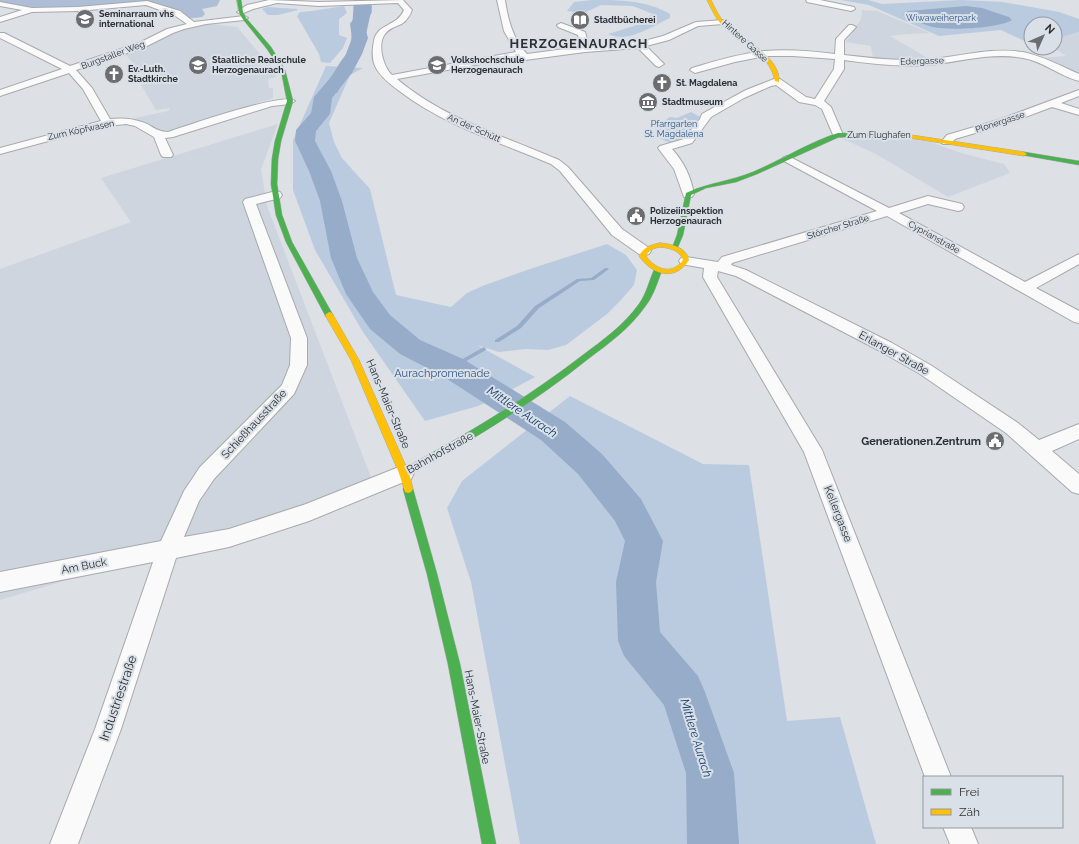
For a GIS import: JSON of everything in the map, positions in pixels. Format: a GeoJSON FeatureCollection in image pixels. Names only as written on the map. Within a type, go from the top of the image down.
{"type":"FeatureCollection","features":[{"type":"Feature","properties":{"kind":"street"},"geometry":{"type":"LineString","coordinates":[[239,0],[242,15]]}},
{"type":"Feature","properties":{"kind":"street","name":"Burgstaller Weg"},"geometry":{"type":"LineString","coordinates":[[2,91],[142,46],[170,31],[242,15],[250,6],[278,0]]}},
{"type":"Feature","properties":{"kind":"street","name":"An der Schütt"},"geometry":{"type":"LineString","coordinates":[[278,0],[333,4],[400,0],[408,10],[405,18],[385,29],[378,40],[378,56],[381,70],[413,98],[445,116],[555,162],[564,169],[617,232],[644,251]]}},
{"type":"Feature","properties":{"kind":"street"},"geometry":{"type":"LineString","coordinates":[[501,0],[505,24],[509,34],[523,55]]}},
{"type":"Feature","properties":{"kind":"street","name":"Hintere Gasse"},"geometry":{"type":"LineString","coordinates":[[709,0],[723,22],[761,54],[774,68],[778,81]]}},
{"type":"Feature","properties":{"kind":"street"},"geometry":{"type":"LineString","coordinates":[[810,0],[851,9]]}},
{"type":"Feature","properties":{"kind":"street"},"geometry":{"type":"LineString","coordinates":[[0,4],[31,10],[78,10],[147,3],[177,13],[192,25]]}},
{"type":"Feature","properties":{"kind":"street"},"geometry":{"type":"LineString","coordinates":[[0,20],[31,10]]}},
{"type":"Feature","properties":{"kind":"street","name":"Hans-Maier-Straße"},"geometry":{"type":"LineString","coordinates":[[242,15],[269,48],[280,66],[286,81],[290,101],[278,141],[274,184],[279,215],[289,242],[309,281],[355,360],[404,473],[432,574],[454,664],[489,844]]}},
{"type":"Feature","properties":{"kind":"street"},"geometry":{"type":"LineString","coordinates":[[390,78],[493,58],[640,45],[666,38],[696,24],[723,22]]}},
{"type":"Feature","properties":{"kind":"street"},"geometry":{"type":"LineString","coordinates":[[561,25],[582,34],[585,49]]}},
{"type":"Feature","properties":{"kind":"street"},"geometry":{"type":"LineString","coordinates":[[818,102],[839,69],[840,39],[852,27]]}},
{"type":"Feature","properties":{"kind":"street"},"geometry":{"type":"LineString","coordinates":[[2,34],[71,70],[87,88],[107,123]]}},
{"type":"Feature","properties":{"kind":"street"},"geometry":{"type":"LineString","coordinates":[[640,45],[659,64]]}},
{"type":"Feature","properties":{"kind":"street","name":"Edergasse"},"geometry":{"type":"LineString","coordinates":[[695,70],[761,54],[776,53],[840,56],[916,63],[1004,54],[1022,55],[1032,58],[1079,78]]}},
{"type":"Feature","properties":{"kind":"street"},"geometry":{"type":"LineString","coordinates":[[675,248],[681,239],[684,221],[684,201],[688,194],[687,185],[681,171],[671,155],[664,148],[688,141],[705,120],[706,116],[713,111],[754,90],[778,81],[803,100],[818,102],[826,107],[838,135]]}},
{"type":"Feature","properties":{"kind":"street","name":"Plonergasse"},"geometry":{"type":"LineString","coordinates":[[947,142],[951,137],[1053,104],[1079,93]]}},
{"type":"Feature","properties":{"kind":"street"},"geometry":{"type":"LineString","coordinates":[[167,155],[159,138],[161,135],[169,135],[271,103],[290,101]]}},
{"type":"Feature","properties":{"kind":"street"},"geometry":{"type":"LineString","coordinates":[[1053,104],[1079,112]]}},
{"type":"Feature","properties":{"kind":"street","name":"Zum Köpfwasen"},"geometry":{"type":"LineString","coordinates":[[0,151],[107,123],[126,121],[139,124],[154,134],[161,135]]}},
{"type":"Feature","properties":{"kind":"street","name":"Zum Flughafen"},"geometry":{"type":"LineString","coordinates":[[688,194],[704,186],[734,181],[788,159],[838,135],[900,134],[1079,163]]}},
{"type":"Feature","properties":{"kind":"street","name":"Cyprianstraße"},"geometry":{"type":"LineString","coordinates":[[788,159],[888,212],[1079,318]]}},
{"type":"Feature","properties":{"kind":"street","name":"Schießhausstraße"},"geometry":{"type":"LineString","coordinates":[[168,550],[191,497],[207,473],[288,388],[297,372],[300,355],[299,338],[249,202],[276,196]]}},
{"type":"Feature","properties":{"kind":"street","name":"Störcher Straße"},"geometry":{"type":"LineString","coordinates":[[717,266],[727,260],[928,200],[958,207]]}},
{"type":"Feature","properties":{"kind":"street"},"geometry":{"type":"LineString","coordinates":[[660,245],[675,248],[685,256],[686,261],[680,268],[673,271],[658,270],[650,267],[644,262],[642,256],[644,251],[648,248],[660,245]]}},
{"type":"Feature","properties":{"kind":"street"},"geometry":{"type":"LineString","coordinates":[[1024,288],[1079,258]]}},
{"type":"Feature","properties":{"kind":"street","name":"Erlanger Straße"},"geometry":{"type":"LineString","coordinates":[[686,261],[717,266],[741,273],[886,347],[926,370],[1012,428],[1079,486]]}},
{"type":"Feature","properties":{"kind":"street","name":"Kellergasse"},"geometry":{"type":"LineString","coordinates":[[717,266],[710,277],[813,450],[938,776]]}},
{"type":"Feature","properties":{"kind":"street","name":"Bahnhofstraße"},"geometry":{"type":"LineString","coordinates":[[168,550],[229,538],[309,512],[404,473],[464,441],[530,400],[628,322],[643,305],[650,293],[658,270]]}},
{"type":"Feature","properties":{"kind":"street"},"geometry":{"type":"LineString","coordinates":[[1038,450],[1079,430]]}},
{"type":"Feature","properties":{"kind":"street","name":"Am Buck"},"geometry":{"type":"LineString","coordinates":[[0,582],[168,550]]}},
{"type":"Feature","properties":{"kind":"street","name":"Industriestraße"},"geometry":{"type":"LineString","coordinates":[[64,844],[108,729],[168,550]]}},
{"type":"Feature","properties":{"kind":"street"},"geometry":{"type":"LineString","coordinates":[[957,828],[964,844]]}},
{"type":"Feature","properties":{"kind":"shaded area"},"geometry":{"type":"Polygon","coordinates":[[[0,0],[220,0],[217,6],[202,9],[205,14],[202,17],[185,19],[147,3],[31,10],[0,4],[0,0]]]}},
{"type":"Feature","properties":{"kind":"shaded area"},"geometry":{"type":"Polygon","coordinates":[[[354,0],[370,0],[372,7],[362,53],[345,77],[337,93],[321,93],[349,51],[351,44],[354,0]]]}},
{"type":"Feature","properties":{"kind":"shaded area"},"geometry":{"type":"Polygon","coordinates":[[[966,6],[982,8],[1009,17],[1012,20],[1005,23],[983,27],[958,29],[937,28],[919,22],[903,14],[908,11],[966,6]]]}},
{"type":"Feature","properties":{"kind":"shaded area"},"geometry":{"type":"Polygon","coordinates":[[[862,10],[877,11],[930,33],[890,36],[931,60],[917,62],[873,58],[871,46],[846,42],[861,19],[862,10]]]}},
{"type":"Feature","properties":{"kind":"shaded area","name":"Staatliche Realschule Herzogenaurach"},"geometry":{"type":"Polygon","coordinates":[[[212,24],[237,27],[265,60],[258,61],[265,71],[272,70],[276,77],[268,79],[269,88],[273,88],[273,98],[169,131],[159,129],[135,118],[168,111],[170,108],[156,110],[141,85],[150,82],[125,54],[177,30],[212,24]]]}},
{"type":"Feature","properties":{"kind":"shaded area"},"geometry":{"type":"Polygon","coordinates":[[[1079,32],[1079,74],[1041,58],[1066,56],[1063,54],[1063,37],[1079,32]]]}},
{"type":"Feature","properties":{"kind":"shaded area"},"geometry":{"type":"Polygon","coordinates":[[[278,124],[261,169],[267,206],[375,488],[0,600],[0,269],[131,222],[101,178],[278,124]]]}},
{"type":"Feature","properties":{"kind":"shaded area"},"geometry":{"type":"Polygon","coordinates":[[[903,138],[930,142],[961,153],[1004,164],[1010,173],[948,197],[876,154],[843,139],[903,138]]]}},
{"type":"Feature","properties":{"kind":"green space"},"geometry":{"type":"Polygon","coordinates":[[[592,0],[642,3],[661,9],[670,14],[670,18],[640,33],[624,37],[616,37],[608,34],[634,26],[653,14],[633,6],[601,5],[584,13],[567,11],[574,2],[592,0]]]}},
{"type":"Feature","properties":{"kind":"green space","name":"Wiwaweiherpark"},"geometry":{"type":"Polygon","coordinates":[[[841,0],[868,0],[882,4],[961,0],[1003,2],[1059,12],[1079,19],[1079,32],[1063,37],[1063,16],[1023,16],[1023,40],[1001,30],[939,36],[869,5],[841,0]]]}},
{"type":"Feature","properties":{"kind":"green space"},"geometry":{"type":"Polygon","coordinates":[[[344,6],[347,13],[339,19],[339,35],[347,38],[343,48],[330,63],[321,62],[319,54],[297,16],[300,12],[344,6]]]}},
{"type":"Feature","properties":{"kind":"green space"},"geometry":{"type":"Polygon","coordinates":[[[267,7],[298,10],[278,15],[268,15],[262,9],[267,7]]]}},
{"type":"Feature","properties":{"kind":"green space","name":"Aurachpromenade"},"geometry":{"type":"Polygon","coordinates":[[[326,66],[363,68],[350,75],[329,123],[334,142],[342,158],[370,189],[396,295],[451,307],[467,293],[485,285],[607,244],[626,255],[637,270],[634,285],[607,314],[566,345],[548,350],[526,349],[499,352],[477,345],[535,377],[478,406],[425,421],[363,332],[315,250],[293,190],[293,140],[326,66]]]}},
{"type":"Feature","properties":{"kind":"green space","name":"Pfarrgarten St. Magdalena"},"geometry":{"type":"Polygon","coordinates":[[[691,112],[700,117],[692,131],[680,141],[669,142],[657,136],[663,132],[655,128],[670,117],[677,118],[691,112]]]}},
{"type":"Feature","properties":{"kind":"green space"},"geometry":{"type":"Polygon","coordinates":[[[570,396],[703,464],[749,465],[787,721],[840,717],[876,844],[520,844],[471,582],[447,508],[462,481],[570,396]]]}},
{"type":"Feature","properties":{"kind":"waterway","name":"Mittlere Aurach"},"geometry":{"type":"LineString","coordinates":[[362,0],[365,12],[357,24],[360,38],[354,54],[343,73],[323,97],[320,114],[306,130],[305,141],[320,171],[331,201],[344,258],[360,294],[380,322],[410,347],[452,367],[553,431],[590,464],[628,510],[644,541],[636,582],[639,641],[682,692],[710,773],[713,844]]}},
{"type":"Feature","properties":{"kind":"waterway"},"geometry":{"type":"LineString","coordinates":[[497,341],[519,327],[537,307],[579,280],[592,279],[607,269]]}},
{"type":"Feature","properties":{"kind":"waterway"},"geometry":{"type":"LineString","coordinates":[[452,367],[484,349]]}},
{"type":"Feature","properties":{"kind":"traffic: fast"},"geometry":{"type":"LineString","coordinates":[[239,0],[241,12],[244,18],[269,48],[283,70],[290,101],[278,141],[275,159],[274,184],[279,215],[289,242],[329,315]]}},
{"type":"Feature","properties":{"kind":"traffic: fast"},"geometry":{"type":"LineString","coordinates":[[675,248],[680,235],[688,194],[704,187],[734,181],[755,173],[838,135],[905,136]]}},
{"type":"Feature","properties":{"kind":"traffic: fast"},"geometry":{"type":"LineString","coordinates":[[1024,154],[1079,163]]}},
{"type":"Feature","properties":{"kind":"traffic: fast"},"geometry":{"type":"LineString","coordinates":[[404,473],[500,418],[547,387],[605,342],[637,313],[650,293],[658,270]]}},
{"type":"Feature","properties":{"kind":"traffic: fast"},"geometry":{"type":"LineString","coordinates":[[408,489],[432,574],[454,664],[489,844]]}},
{"type":"Feature","properties":{"kind":"traffic: slow"},"geometry":{"type":"LineString","coordinates":[[709,0],[724,24],[756,49],[770,63],[775,71],[777,81]]}},
{"type":"Feature","properties":{"kind":"traffic: slow"},"geometry":{"type":"LineString","coordinates":[[905,136],[1024,154]]}},
{"type":"Feature","properties":{"kind":"traffic: slow"},"geometry":{"type":"LineString","coordinates":[[660,245],[672,247],[683,253],[686,260],[682,266],[677,270],[664,272],[646,262],[642,256],[645,251],[660,245]]}},
{"type":"Feature","properties":{"kind":"traffic: slow"},"geometry":{"type":"LineString","coordinates":[[329,315],[355,360],[404,473],[408,489]]}},
{"type":"Feature","properties":{"kind":"place","name":"Seminarraum vhs international"},"geometry":{"type":"Point","coordinates":[85,19]}},
{"type":"Feature","properties":{"kind":"place","name":"Stadtbücherei"},"geometry":{"type":"Point","coordinates":[580,20]}},
{"type":"Feature","properties":{"kind":"place","name":"Staatliche Realschule Herzogenaurach"},"geometry":{"type":"Point","coordinates":[198,65]}},
{"type":"Feature","properties":{"kind":"place","name":"Volkshochschule Herzogenaurach"},"geometry":{"type":"Point","coordinates":[437,65]}},
{"type":"Feature","properties":{"kind":"place","name":"Ev.-Luth. Stadtkirche"},"geometry":{"type":"Point","coordinates":[114,74]}},
{"type":"Feature","properties":{"kind":"place","name":"St. Magdalena"},"geometry":{"type":"Point","coordinates":[662,83]}},
{"type":"Feature","properties":{"kind":"place","name":"Stadtmuseum"},"geometry":{"type":"Point","coordinates":[648,102]}},
{"type":"Feature","properties":{"kind":"place","name":"Polizeiinspektion Herzogenaurach"},"geometry":{"type":"Point","coordinates":[636,216]}},
{"type":"Feature","properties":{"kind":"place","name":"Generationen.Zentrum"},"geometry":{"type":"Point","coordinates":[995,441]}},
{"type":"Feature","properties":{"kind":"district","name":"HERZOGENAURACH"},"geometry":{"type":"Point","coordinates":[579,43]}}]}
